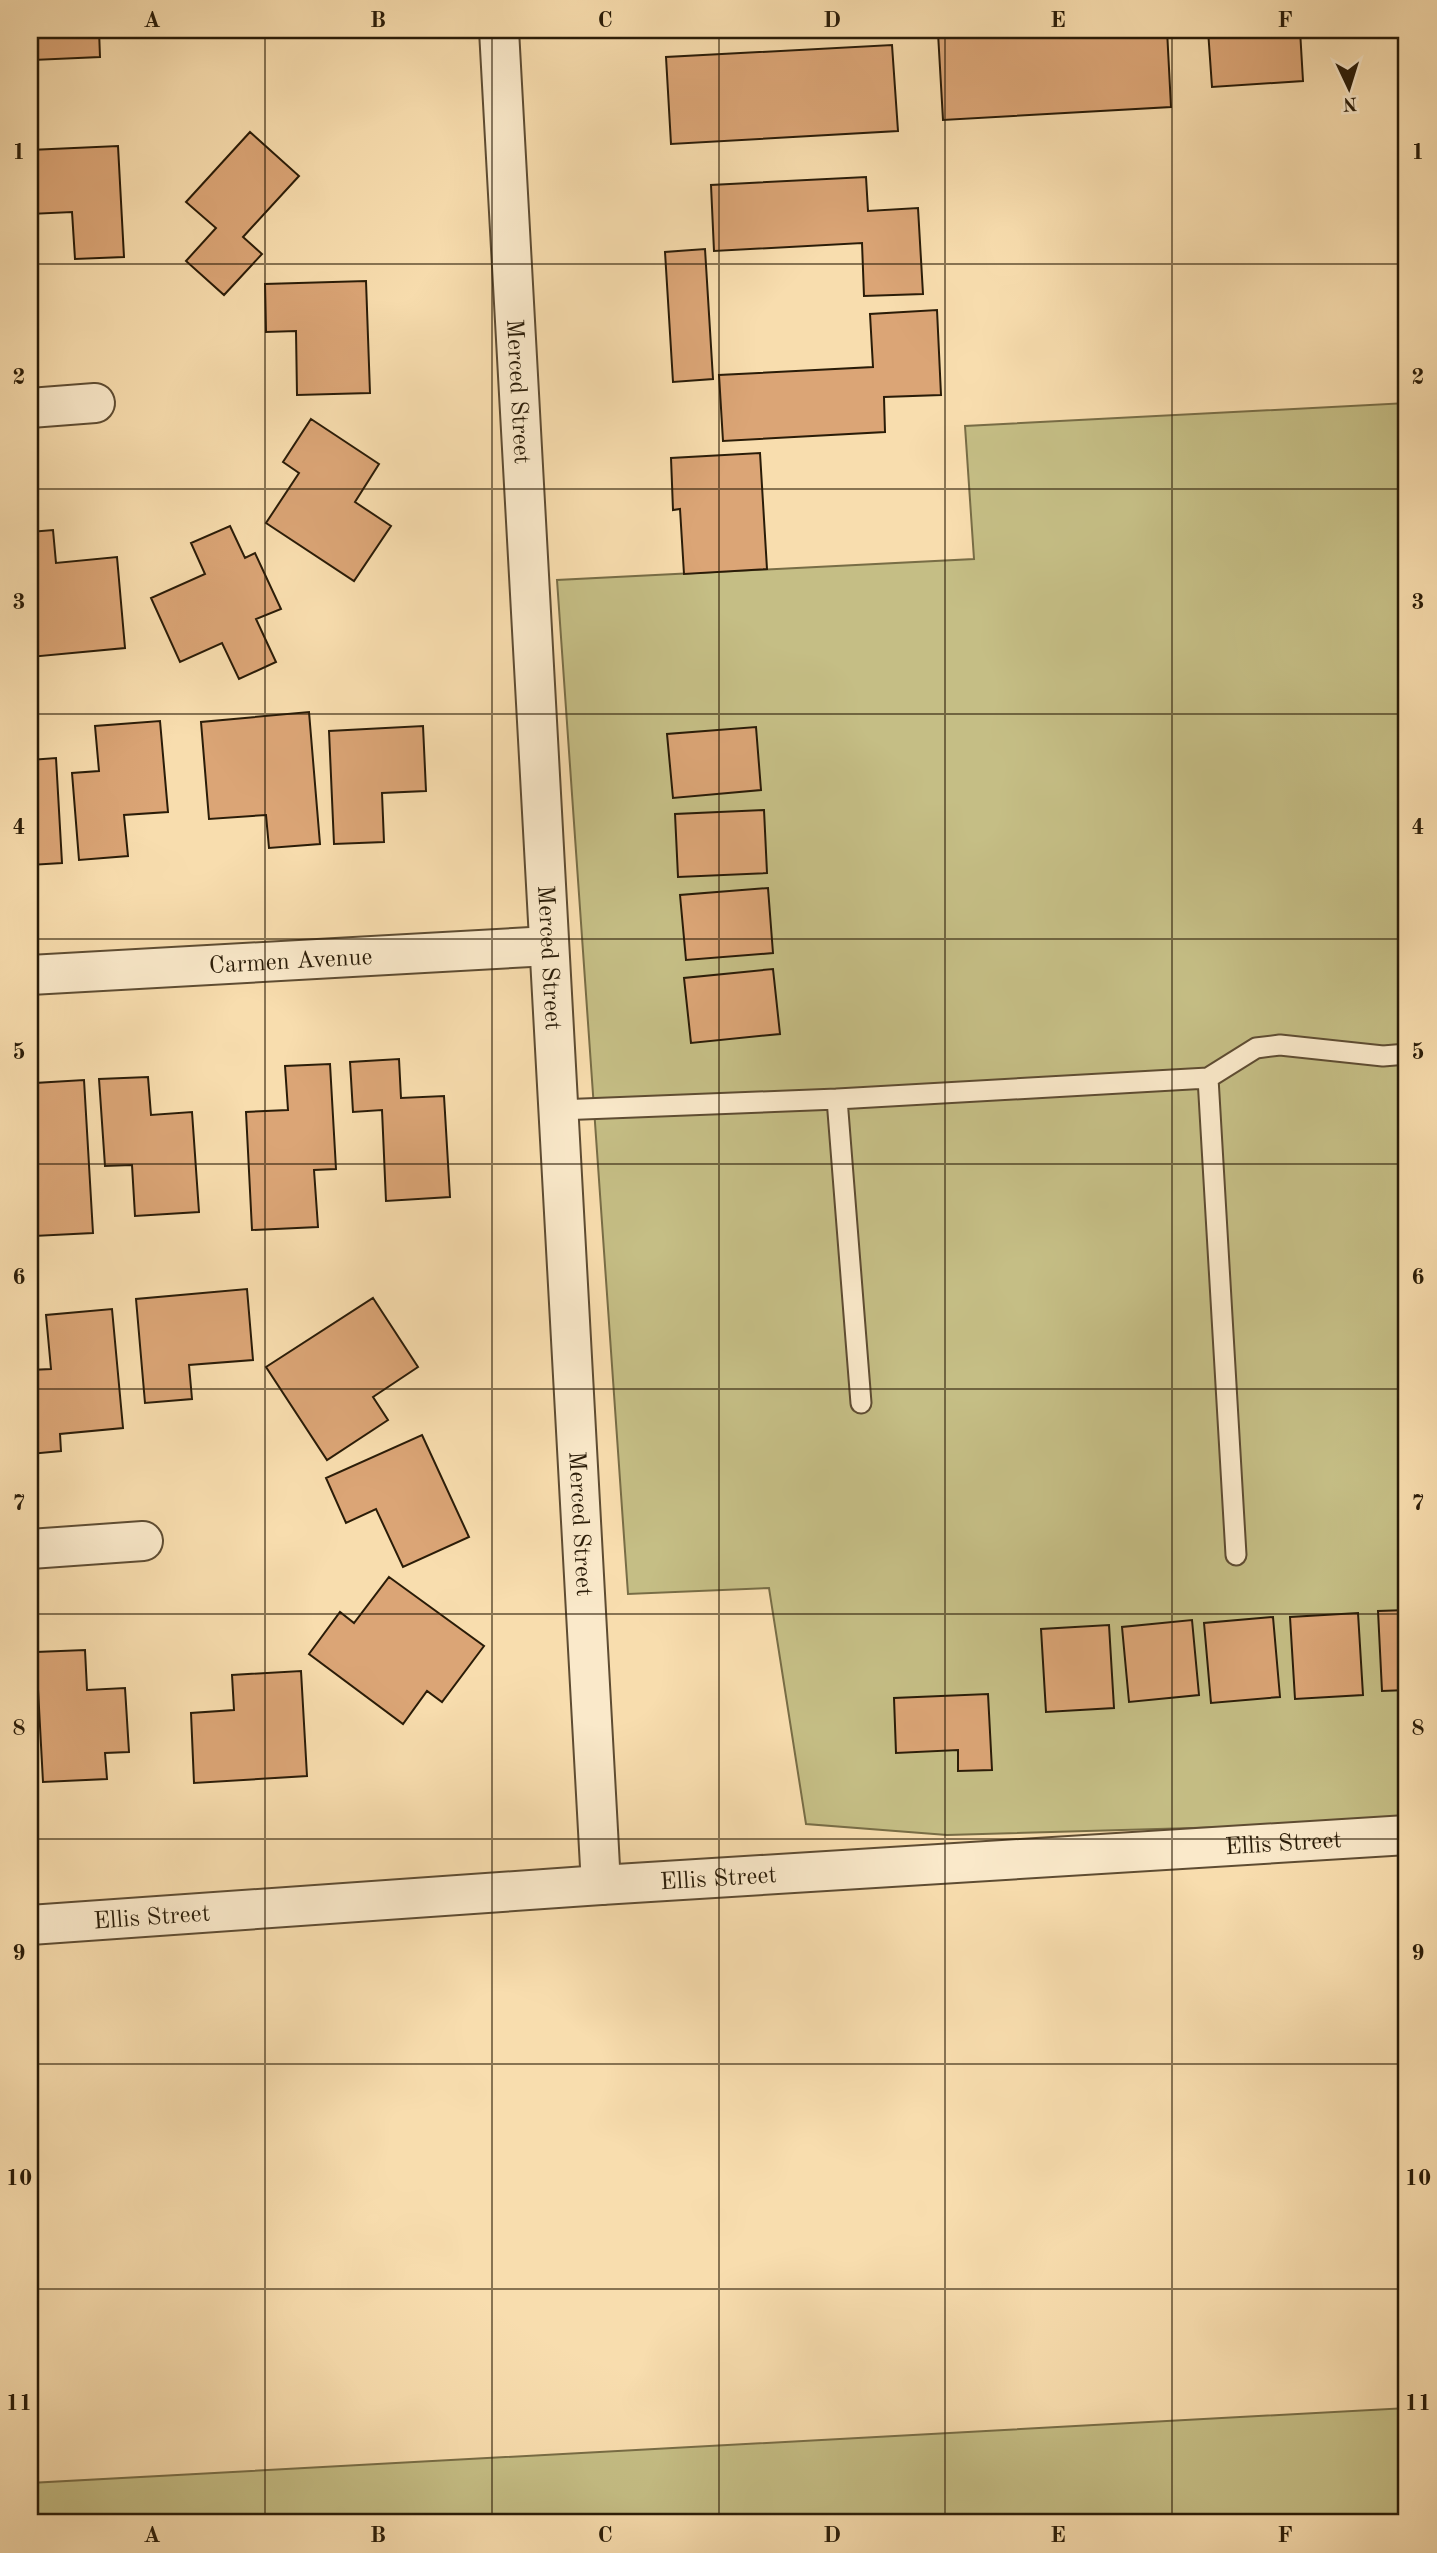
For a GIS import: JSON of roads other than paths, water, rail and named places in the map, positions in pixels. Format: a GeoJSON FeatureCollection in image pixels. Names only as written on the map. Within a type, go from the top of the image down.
{"type":"FeatureCollection","features":[{"type":"Feature","properties":{"kind":"street","name":"Merced Street"},"geometry":{"type":"LineString","coordinates":[[499,30],[601,1885]]}},
{"type":"Feature","properties":{"kind":"street"},"geometry":{"type":"LineString","coordinates":[[30,408],[95,403]]}},
{"type":"Feature","properties":{"kind":"street","name":"Carmen Avenue"},"geometry":{"type":"LineString","coordinates":[[30,975],[549,946]]}},
{"type":"Feature","properties":{"kind":"street"},"geometry":{"type":"LineString","coordinates":[[30,1549],[143,1541]]}},
{"type":"Feature","properties":{"kind":"street","name":"Ellis Street"},"geometry":{"type":"LineString","coordinates":[[30,1925],[601,1885],[1407,1835]]}},
{"type":"Feature","properties":{"kind":"lane"},"geometry":{"type":"LineString","coordinates":[[558,1110],[838,1099],[1208,1078],[1256,1048],[1280,1045],[1383,1056],[1407,1054]]}},
{"type":"Feature","properties":{"kind":"lane"},"geometry":{"type":"LineString","coordinates":[[1208,1078],[1236,1555]]}},
{"type":"Feature","properties":{"kind":"lane"},"geometry":{"type":"LineString","coordinates":[[838,1099],[861,1403]]}}]}
